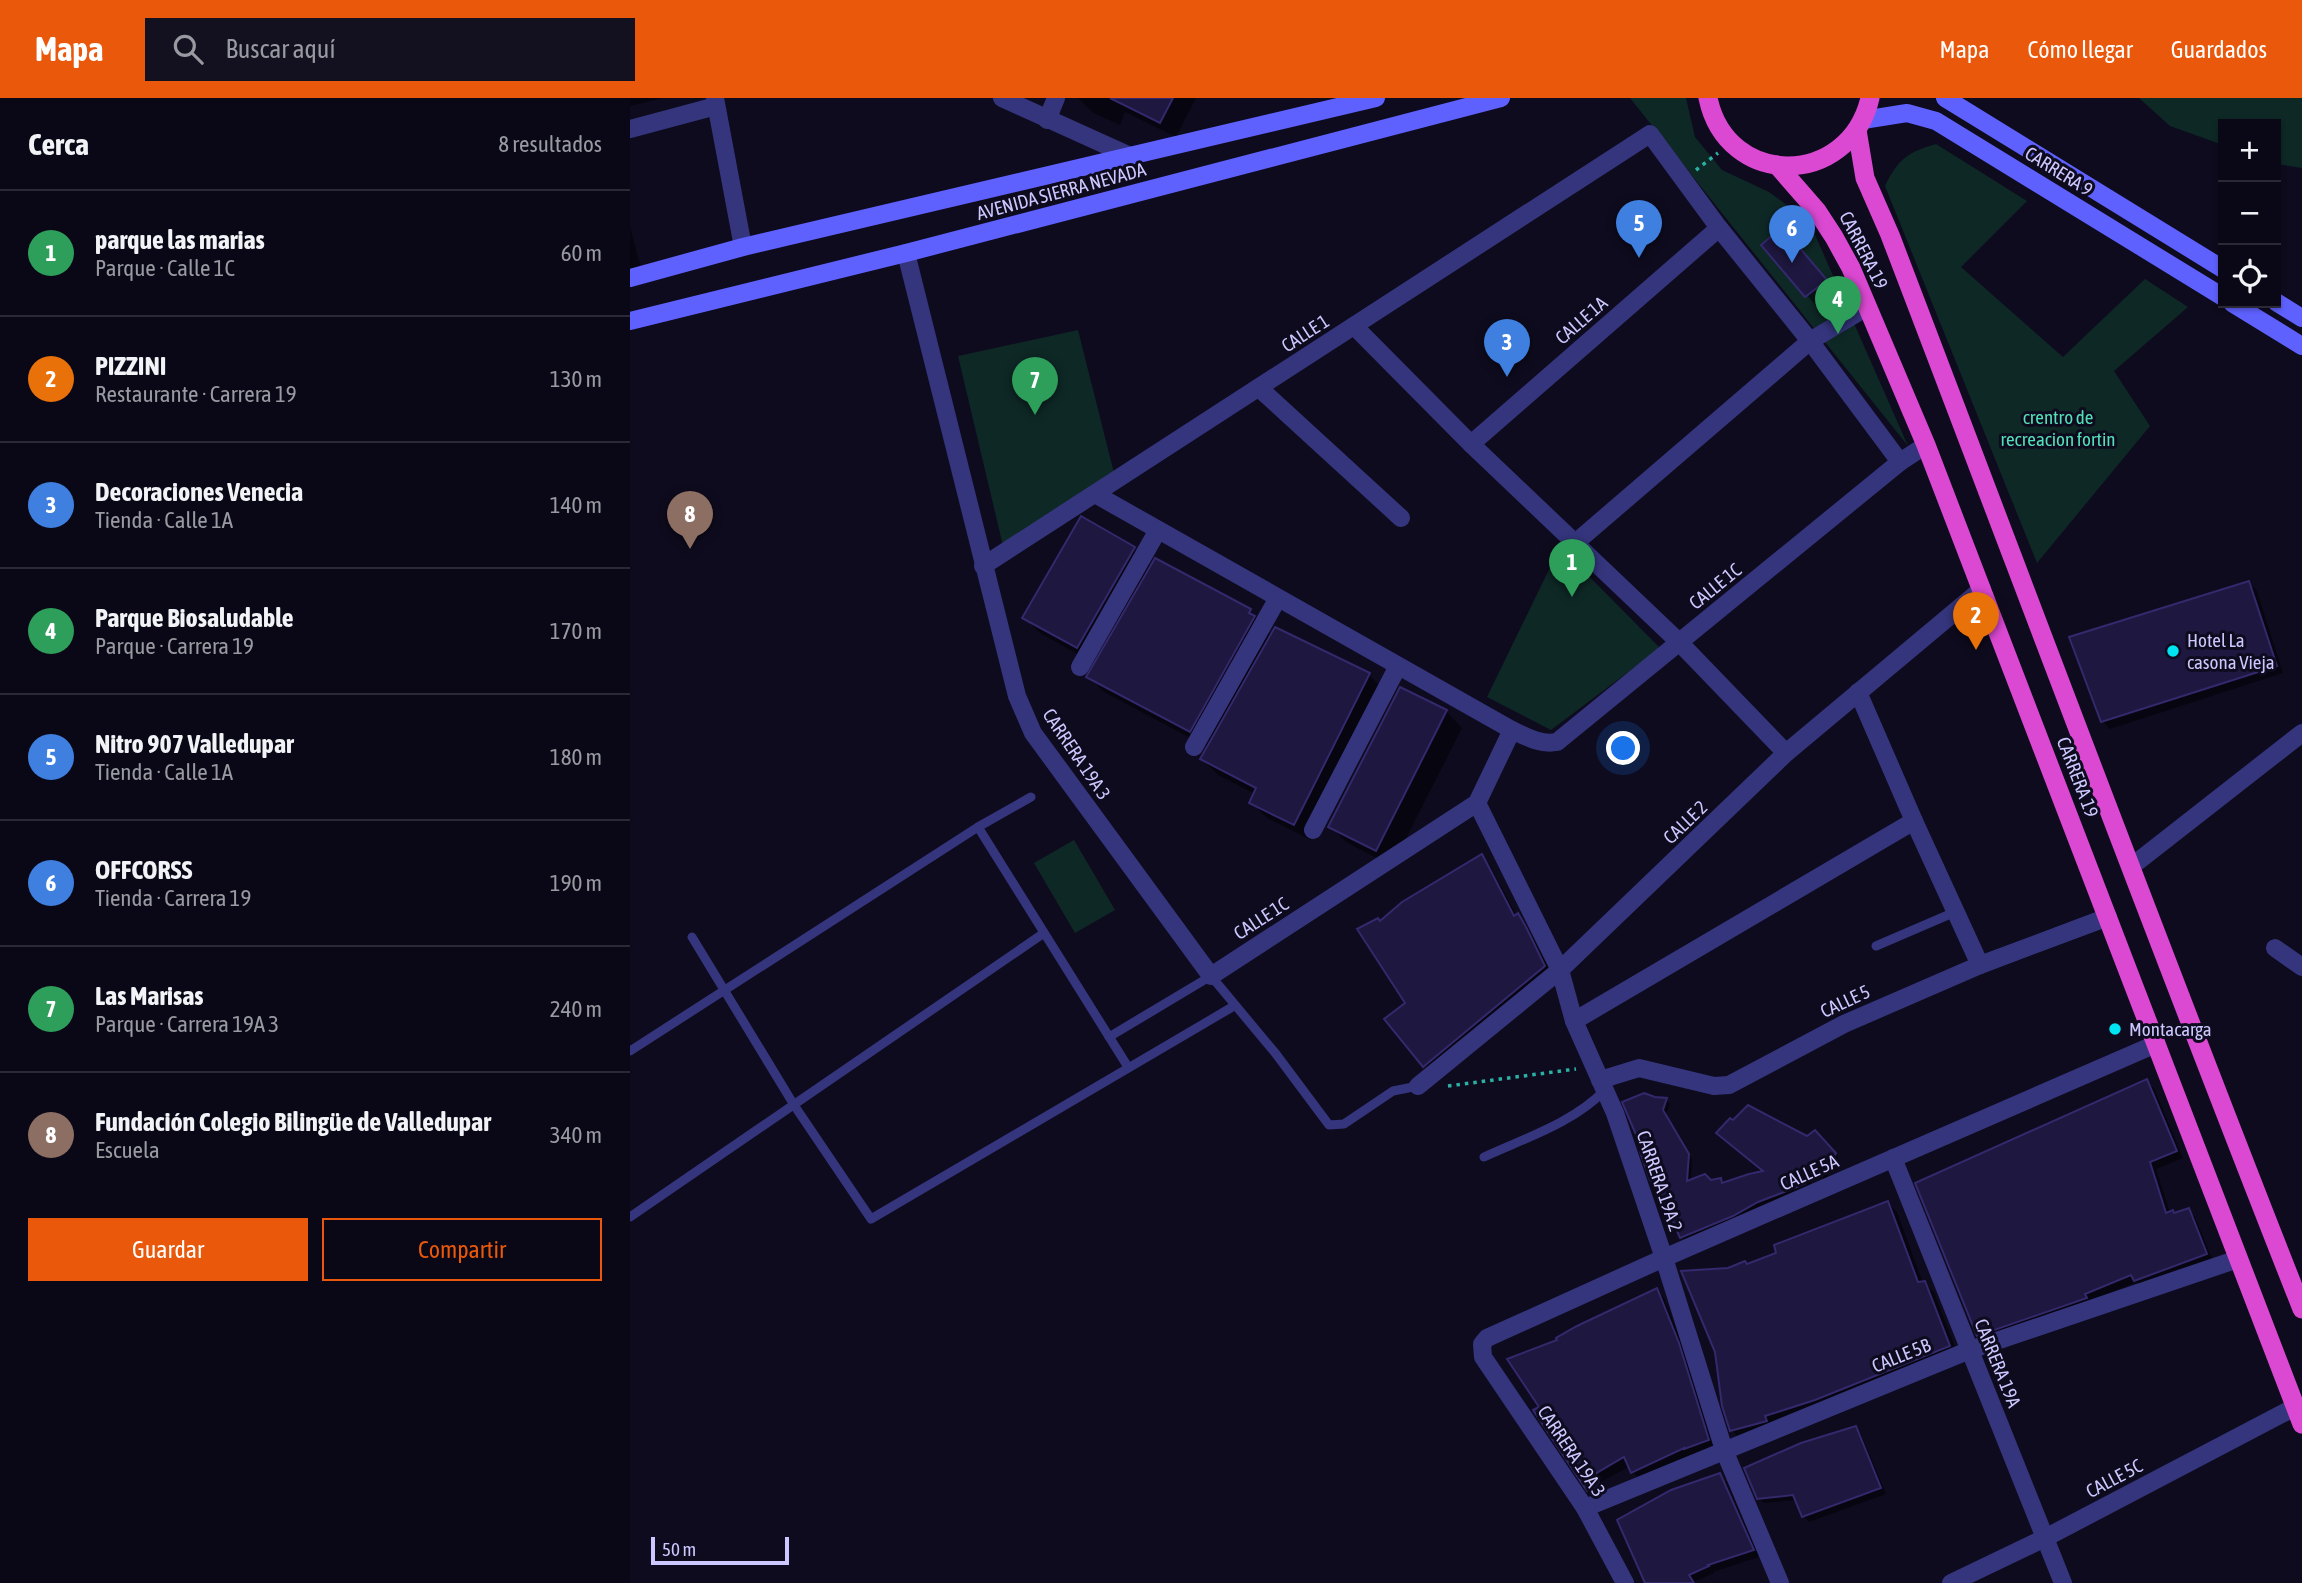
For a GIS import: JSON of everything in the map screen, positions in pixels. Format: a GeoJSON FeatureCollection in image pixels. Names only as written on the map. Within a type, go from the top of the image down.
{"type":"FeatureCollection","features":[{"type":"Feature","properties":{"kind":"highway"},"geometry":{"type":"LineString","coordinates":[[1708,98],[1715,121],[1730,142],[1752,158],[1777,165],[1803,165],[1839,149],[1860,125],[1870,98]]}},
{"type":"Feature","properties":{"kind":"highway","name":"CARRERA 19"},"geometry":{"type":"LineString","coordinates":[[1860,125],[1865,178],[1890,235],[2132,866],[2204,1062],[2302,1309]]}},
{"type":"Feature","properties":{"kind":"highway","name":"CARRERA 19"},"geometry":{"type":"LineString","coordinates":[[1777,165],[1827,223],[1851,268],[1926,445],[2299,1415]]}},
{"type":"Feature","properties":{"kind":"main road","name":"AVENIDA SIERRA NEVADA"},"geometry":{"type":"LineString","coordinates":[[630,278],[743,247],[1376,98]]}},
{"type":"Feature","properties":{"kind":"main road","name":"AVENIDA SIERRA NEVADA"},"geometry":{"type":"LineString","coordinates":[[630,321],[906,253],[1501,98]]}},
{"type":"Feature","properties":{"kind":"main road","name":"CARRERA 9"},"geometry":{"type":"LineString","coordinates":[[1945,98],[2218,266]]}},
{"type":"Feature","properties":{"kind":"main road","name":"CARRERA 9"},"geometry":{"type":"LineString","coordinates":[[1860,125],[1892,114],[1907,113],[1936,121],[2218,294]]}},
{"type":"Feature","properties":{"kind":"main road"},"geometry":{"type":"LineString","coordinates":[[2281,305],[2302,318]]}},
{"type":"Feature","properties":{"kind":"main road"},"geometry":{"type":"LineString","coordinates":[[2240,308],[2302,345]]}},
{"type":"Feature","properties":{"kind":"street"},"geometry":{"type":"LineString","coordinates":[[1002,98],[1130,156]]}},
{"type":"Feature","properties":{"kind":"street"},"geometry":{"type":"LineString","coordinates":[[1046,120],[1056,98]]}},
{"type":"Feature","properties":{"kind":"street"},"geometry":{"type":"LineString","coordinates":[[630,129],[716,102],[743,247]]}},
{"type":"Feature","properties":{"kind":"street","name":"CALLE 1"},"geometry":{"type":"LineString","coordinates":[[983,566],[1650,134],[1684,180]]}},
{"type":"Feature","properties":{"kind":"street"},"geometry":{"type":"LineString","coordinates":[[1684,180],[1810,341],[1900,463]]}},
{"type":"Feature","properties":{"kind":"street","name":"CALLE 1A"},"geometry":{"type":"LineString","coordinates":[[1471,444],[1719,228]]}},
{"type":"Feature","properties":{"kind":"street","name":"CARRERA 19A 3"},"geometry":{"type":"LineString","coordinates":[[906,253],[1017,696],[1033,733],[1211,976]]}},
{"type":"Feature","properties":{"kind":"street"},"geometry":{"type":"LineString","coordinates":[[1574,544],[1810,341],[1867,307]]}},
{"type":"Feature","properties":{"kind":"street"},"geometry":{"type":"LineString","coordinates":[[1354,326],[1471,444],[1679,642],[1786,753]]}},
{"type":"Feature","properties":{"kind":"street"},"geometry":{"type":"LineString","coordinates":[[1259,388],[1401,518]]}},
{"type":"Feature","properties":{"kind":"street","name":"CALLE 1C"},"geometry":{"type":"LineString","coordinates":[[1512,730],[1536,741],[1548,744],[1557,742],[1900,463],[1926,445]]}},
{"type":"Feature","properties":{"kind":"street"},"geometry":{"type":"LineString","coordinates":[[1095,494],[1512,730],[1477,803]]}},
{"type":"Feature","properties":{"kind":"street"},"geometry":{"type":"LineString","coordinates":[[1080,667],[1158,530]]}},
{"type":"Feature","properties":{"kind":"street","name":"CALLE 2"},"geometry":{"type":"LineString","coordinates":[[1418,1086],[1560,970],[1786,753],[1982,589]]}},
{"type":"Feature","properties":{"kind":"street"},"geometry":{"type":"LineString","coordinates":[[1194,747],[1278,598]]}},
{"type":"Feature","properties":{"kind":"street"},"geometry":{"type":"LineString","coordinates":[[1313,830],[1398,666]]}},
{"type":"Feature","properties":{"kind":"street"},"geometry":{"type":"LineString","coordinates":[[1858,692],[1913,821],[1980,965]]}},
{"type":"Feature","properties":{"kind":"street"},"geometry":{"type":"LineString","coordinates":[[2132,866],[2302,733]]}},
{"type":"Feature","properties":{"kind":"street","name":"CALLE 1C"},"geometry":{"type":"LineString","coordinates":[[1211,976],[1477,803]]}},
{"type":"Feature","properties":{"kind":"street","name":"CARRERA 19A 2"},"geometry":{"type":"LineString","coordinates":[[1477,803],[1560,970],[1574,1021],[1615,1113],[1724,1450],[1780,1583]]}},
{"type":"Feature","properties":{"kind":"street"},"geometry":{"type":"LineString","coordinates":[[1574,1021],[1913,821]]}},
{"type":"Feature","properties":{"kind":"street","name":"CALLE 5"},"geometry":{"type":"LineString","coordinates":[[1600,1079],[1639,1068],[1704,1084],[1729,1085],[1844,1024],[1980,965],[2108,918]]}},
{"type":"Feature","properties":{"kind":"street"},"geometry":{"type":"LineString","coordinates":[[2275,948],[2302,967]]}},
{"type":"Feature","properties":{"kind":"street","name":"CALLE 5A"},"geometry":{"type":"LineString","coordinates":[[1482,1344],[1487,1338],[1664,1258],[2156,1044]]}},
{"type":"Feature","properties":{"kind":"street","name":"CARRERA 19A"},"geometry":{"type":"LineString","coordinates":[[1894,1158],[2063,1583]]}},
{"type":"Feature","properties":{"kind":"street","name":"CALLE 5B"},"geometry":{"type":"LineString","coordinates":[[1585,1508],[1970,1350],[2238,1259]]}},
{"type":"Feature","properties":{"kind":"street","name":"CARRERA 19A 3"},"geometry":{"type":"LineString","coordinates":[[1482,1344],[1483,1357],[1585,1508],[1625,1583]]}},
{"type":"Feature","properties":{"kind":"street","name":"CALLE 5C"},"geometry":{"type":"LineString","coordinates":[[1951,1583],[2299,1415]]}},
{"type":"Feature","properties":{"kind":"lane"},"geometry":{"type":"LineString","coordinates":[[630,1051],[978,827],[1031,797]]}},
{"type":"Feature","properties":{"kind":"lane"},"geometry":{"type":"LineString","coordinates":[[978,827],[1128,1067]]}},
{"type":"Feature","properties":{"kind":"lane"},"geometry":{"type":"LineString","coordinates":[[1876,946],[1955,912]]}},
{"type":"Feature","properties":{"kind":"lane"},"geometry":{"type":"LineString","coordinates":[[630,1217],[1044,933]]}},
{"type":"Feature","properties":{"kind":"lane"},"geometry":{"type":"LineString","coordinates":[[692,937],[794,1105],[871,1219],[1234,1006]]}},
{"type":"Feature","properties":{"kind":"lane","name":"CARRERA 19A 3"},"geometry":{"type":"LineString","coordinates":[[1211,976],[1276,1054],[1329,1125],[1344,1124],[1393,1091],[1418,1086]]}},
{"type":"Feature","properties":{"kind":"lane"},"geometry":{"type":"LineString","coordinates":[[1109,1037],[1211,976]]}},
{"type":"Feature","properties":{"kind":"lane"},"geometry":{"type":"LineString","coordinates":[[1484,1157],[1574,1115],[1593,1102],[1600,1079]]}},
{"type":"Feature","properties":{"kind":"path"},"geometry":{"type":"LineString","coordinates":[[1684,180],[1730,142]]}},
{"type":"Feature","properties":{"kind":"path"},"geometry":{"type":"LineString","coordinates":[[1418,1086],[1454,1086],[1511,1076],[1600,1079]]}},
{"type":"Feature","properties":{"kind":"green space"},"geometry":{"type":"Polygon","coordinates":[[[1630,98],[1686,98],[1695,137],[1722,170],[1769,192],[1809,221],[1908,446],[1630,98]]]}},
{"type":"Feature","properties":{"kind":"green space"},"geometry":{"type":"Polygon","coordinates":[[[2139,98],[2302,98],[2302,168],[2281,165],[2281,119],[2218,119],[2218,143],[2170,126],[2139,98]]]}},
{"type":"Feature","properties":{"kind":"green space","name":"crentro de recreacion fortin"},"geometry":{"type":"Polygon","coordinates":[[[1936,144],[2027,201],[1961,267],[2063,357],[2145,279],[2188,307],[2114,371],[2150,426],[2037,563],[1885,186],[1905,158],[1936,144]]]}},
{"type":"Feature","properties":{"kind":"green space"},"geometry":{"type":"Polygon","coordinates":[[[1078,330],[1114,473],[1003,546],[958,356],[1078,330]]]}},
{"type":"Feature","properties":{"kind":"green space"},"geometry":{"type":"Polygon","coordinates":[[[1560,547],[1660,648],[1551,730],[1487,697],[1560,547]]]}},
{"type":"Feature","properties":{"kind":"green space"},"geometry":{"type":"Polygon","coordinates":[[[1074,840],[1115,910],[1075,933],[1034,863],[1074,840]]]}},
{"type":"Feature","properties":{"kind":"building"},"geometry":{"type":"Polygon","coordinates":[[[1110,98],[1173,98],[1160,123],[1110,98]]]}},
{"type":"Feature","properties":{"kind":"building"},"geometry":{"type":"Polygon","coordinates":[[[1782,227],[1827,280],[1805,297],[1761,245],[1782,227]]]}},
{"type":"Feature","properties":{"kind":"building"},"geometry":{"type":"Polygon","coordinates":[[[1081,516],[1135,547],[1077,648],[1022,618],[1081,516]]]}},
{"type":"Feature","properties":{"kind":"building"},"geometry":{"type":"Polygon","coordinates":[[[1155,558],[1251,609],[1249,613],[1255,616],[1190,732],[1086,677],[1155,558]]]}},
{"type":"Feature","properties":{"kind":"building","name":"Hotel La casona Vieja"},"geometry":{"type":"Polygon","coordinates":[[[2249,581],[2277,666],[2101,722],[2069,637],[2249,581]]]}},
{"type":"Feature","properties":{"kind":"building"},"geometry":{"type":"Polygon","coordinates":[[[1275,627],[1370,673],[1294,825],[1249,803],[1256,788],[1200,759],[1275,627]]]}},
{"type":"Feature","properties":{"kind":"building"},"geometry":{"type":"Polygon","coordinates":[[[1400,687],[1447,710],[1376,851],[1328,827],[1400,687]]]}},
{"type":"Feature","properties":{"kind":"building"},"geometry":{"type":"Polygon","coordinates":[[[1482,854],[1514,916],[1518,913],[1526,927],[1545,966],[1423,1067],[1384,1019],[1405,1003],[1357,929],[1378,918],[1380,921],[1402,902],[1482,854]]]}},
{"type":"Feature","properties":{"kind":"building"},"geometry":{"type":"Polygon","coordinates":[[[2147,1079],[2177,1151],[2150,1162],[2166,1213],[2189,1208],[2207,1254],[2134,1281],[2131,1275],[2085,1294],[2087,1298],[1977,1336],[1915,1183],[2147,1079]]]}},
{"type":"Feature","properties":{"kind":"building"},"geometry":{"type":"Polygon","coordinates":[[[1644,1093],[1667,1098],[1663,1110],[1689,1154],[1687,1181],[1705,1174],[1711,1180],[1721,1178],[1722,1183],[1763,1171],[1716,1133],[1748,1105],[1807,1136],[1815,1130],[1836,1153],[1822,1176],[1810,1174],[1805,1184],[1758,1202],[1733,1216],[1680,1238],[1657,1185],[1650,1180],[1640,1152],[1643,1151],[1622,1102],[1644,1093]]]}},
{"type":"Feature","properties":{"kind":"building"},"geometry":{"type":"Polygon","coordinates":[[[1888,1201],[1918,1282],[1925,1281],[1950,1346],[1815,1400],[1765,1416],[1767,1421],[1730,1431],[1722,1406],[1715,1352],[1681,1271],[1728,1268],[1745,1261],[1747,1264],[1776,1253],[1774,1245],[1888,1201]]]}},
{"type":"Feature","properties":{"kind":"building"},"geometry":{"type":"Polygon","coordinates":[[[1657,1288],[1679,1343],[1709,1440],[1684,1448],[1631,1473],[1624,1457],[1595,1474],[1601,1486],[1587,1491],[1533,1410],[1539,1407],[1507,1359],[1557,1340],[1556,1338],[1577,1326],[1657,1288]]]}},
{"type":"Feature","properties":{"kind":"building"},"geometry":{"type":"Polygon","coordinates":[[[1856,1426],[1881,1488],[1802,1517],[1793,1495],[1757,1499],[1744,1468],[1801,1443],[1856,1426]]]}},
{"type":"Feature","properties":{"kind":"building"},"geometry":{"type":"Polygon","coordinates":[[[1720,1473],[1754,1550],[1708,1565],[1689,1575],[1694,1583],[1645,1583],[1617,1520],[1671,1490],[1720,1473]]]}},
{"type":"Feature","properties":{"kind":"place","name":"Nitro 907 Valledupar"},"geometry":{"type":"Point","coordinates":[1639,258]}},
{"type":"Feature","properties":{"kind":"place","name":"OFFCORSS"},"geometry":{"type":"Point","coordinates":[1792,263]}},
{"type":"Feature","properties":{"kind":"place","name":"Parque Biosaludable"},"geometry":{"type":"Point","coordinates":[1838,334]}},
{"type":"Feature","properties":{"kind":"place","name":"Decoraciones Venecia"},"geometry":{"type":"Point","coordinates":[1507,377]}},
{"type":"Feature","properties":{"kind":"place","name":"Las Marisas"},"geometry":{"type":"Point","coordinates":[1035,415]}},
{"type":"Feature","properties":{"kind":"place","name":"Fundación Colegio Bilingüe de Valledupar"},"geometry":{"type":"Point","coordinates":[690,549]}},
{"type":"Feature","properties":{"kind":"place","name":"parque las marias"},"geometry":{"type":"Point","coordinates":[1572,597]}},
{"type":"Feature","properties":{"kind":"place","name":"PIZZINI"},"geometry":{"type":"Point","coordinates":[1976,650]}},
{"type":"Feature","properties":{"kind":"place","name":"Hotel La casona Vieja"},"geometry":{"type":"Point","coordinates":[2173,651]}},
{"type":"Feature","properties":{"kind":"place","name":"Montacarga"},"geometry":{"type":"Point","coordinates":[2115,1029]}}]}
